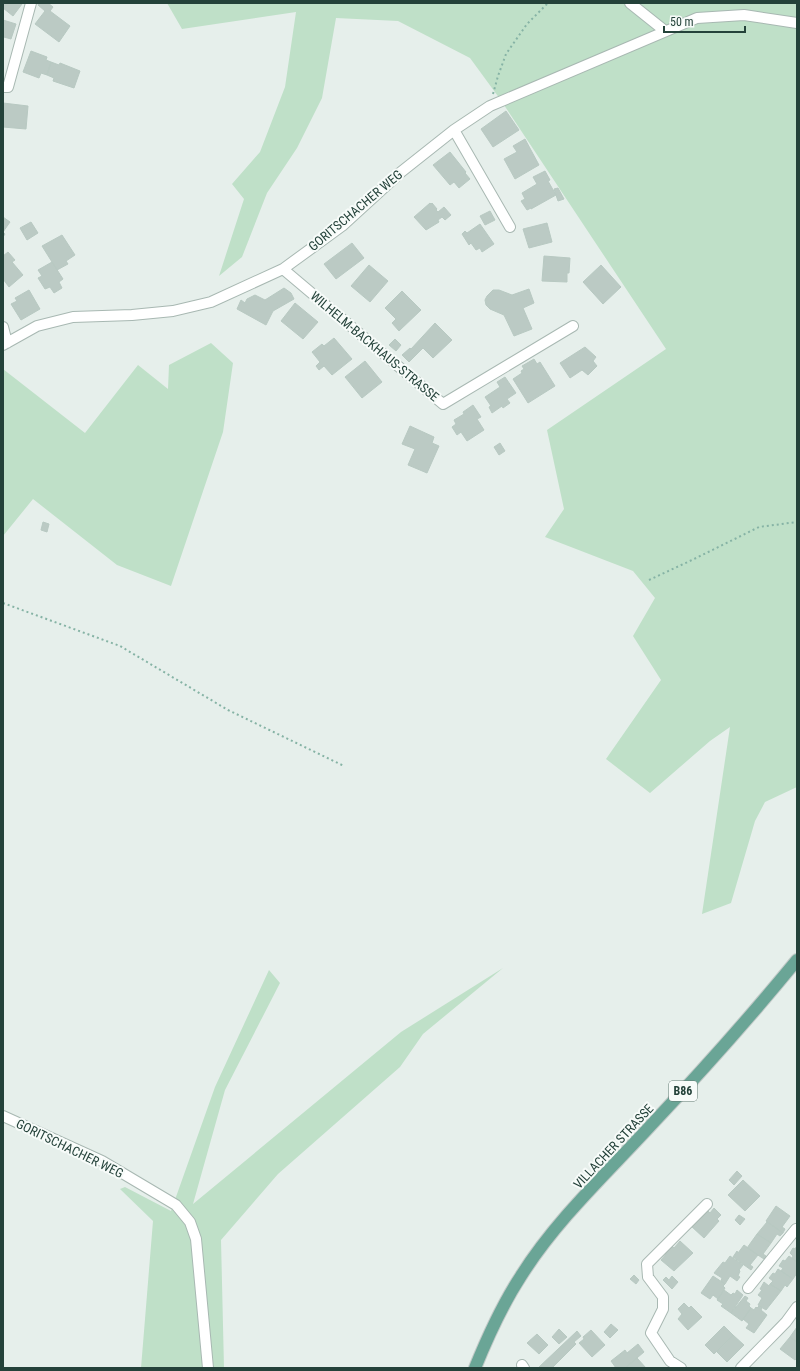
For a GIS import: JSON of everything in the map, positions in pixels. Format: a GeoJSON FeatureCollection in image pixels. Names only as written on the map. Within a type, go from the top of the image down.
{"type":"FeatureCollection","features":[{"type":"Feature","properties":{"kind":"main road","name":"VILLACHER STRASSE"},"geometry":{"type":"LineString","coordinates":[[476,1368],[489,1333],[506,1300],[521,1275],[539,1250],[564,1219],[683,1091],[797,960]]}},
{"type":"Feature","properties":{"kind":"street"},"geometry":{"type":"LineString","coordinates":[[3,87],[8,87],[31,3]]}},
{"type":"Feature","properties":{"kind":"street"},"geometry":{"type":"LineString","coordinates":[[630,3],[665,31]]}},
{"type":"Feature","properties":{"kind":"street","name":"GORITSCHACHER WEG"},"geometry":{"type":"LineString","coordinates":[[5,344],[37,326],[73,317],[132,315],[173,311],[211,302],[283,269],[342,226],[401,172],[454,130],[490,106],[697,18],[744,15],[797,23]]}},
{"type":"Feature","properties":{"kind":"street"},"geometry":{"type":"LineString","coordinates":[[454,130],[510,227]]}},
{"type":"Feature","properties":{"kind":"street","name":"WILHELM-BACKHAUS-STRASSE"},"geometry":{"type":"LineString","coordinates":[[283,269],[443,404],[573,326]]}},
{"type":"Feature","properties":{"kind":"street"},"geometry":{"type":"LineString","coordinates":[[3,327],[5,344]]}},
{"type":"Feature","properties":{"kind":"street","name":"GORITSCHACHER WEG"},"geometry":{"type":"LineString","coordinates":[[3,1116],[102,1160],[176,1205],[190,1222],[196,1239],[208,1368]]}},
{"type":"Feature","properties":{"kind":"street"},"geometry":{"type":"LineString","coordinates":[[681,1368],[667,1364],[651,1333],[663,1309],[663,1297],[648,1277],[647,1264],[707,1204]]}},
{"type":"Feature","properties":{"kind":"street"},"geometry":{"type":"LineString","coordinates":[[748,1288],[796,1229],[797,1230]]}},
{"type":"Feature","properties":{"kind":"street"},"geometry":{"type":"LineString","coordinates":[[741,1368],[786,1322],[797,1307]]}},
{"type":"Feature","properties":{"kind":"path"},"geometry":{"type":"LineString","coordinates":[[490,106],[506,54],[527,24],[548,3]]}},
{"type":"Feature","properties":{"kind":"path"},"geometry":{"type":"LineString","coordinates":[[649,580],[759,527],[797,522]]}},
{"type":"Feature","properties":{"kind":"path"},"geometry":{"type":"LineString","coordinates":[[3,603],[120,646],[228,710],[344,766]]}},
{"type":"Feature","properties":{"kind":"green space"},"geometry":{"type":"Polygon","coordinates":[[[167,3],[797,3],[797,787],[765,802],[755,821],[731,903],[702,914],[730,727],[710,741],[650,793],[606,759],[661,680],[633,636],[655,598],[633,571],[545,537],[564,509],[547,430],[666,349],[500,99],[470,58],[398,21],[336,18],[322,98],[297,148],[267,193],[242,257],[219,276],[244,199],[232,184],[260,152],[285,87],[296,12],[182,29],[167,3]]]}},
{"type":"Feature","properties":{"kind":"green space"},"geometry":{"type":"Polygon","coordinates":[[[211,343],[233,363],[223,432],[171,586],[117,565],[33,499],[3,536],[3,369],[85,433],[138,365],[168,389],[169,365],[211,343]]]}},
{"type":"Feature","properties":{"kind":"green space"},"geometry":{"type":"Polygon","coordinates":[[[503,968],[423,1034],[400,1067],[278,1174],[221,1240],[224,1368],[141,1368],[153,1221],[120,1189],[125,1187],[171,1211],[215,1087],[269,970],[280,983],[225,1090],[193,1204],[401,1032],[503,968]]]}},
{"type":"Feature","properties":{"kind":"building"},"geometry":{"type":"Polygon","coordinates":[[[3,3],[22,4],[13,16],[3,8],[3,3]]]}},
{"type":"Feature","properties":{"kind":"building"},"geometry":{"type":"Polygon","coordinates":[[[39,3],[48,3],[53,7],[50,11],[70,26],[59,42],[35,24],[45,11],[38,5],[39,3]]]}},
{"type":"Feature","properties":{"kind":"building"},"geometry":{"type":"Polygon","coordinates":[[[3,20],[16,24],[11,39],[4,37],[3,39],[3,20]]]}},
{"type":"Feature","properties":{"kind":"building"},"geometry":{"type":"Polygon","coordinates":[[[31,51],[47,57],[46,60],[51,62],[47,75],[41,73],[39,78],[23,72],[31,51]]]}},
{"type":"Feature","properties":{"kind":"building"},"geometry":{"type":"Polygon","coordinates":[[[51,62],[59,65],[60,63],[80,71],[74,88],[53,81],[54,78],[47,75],[51,62]]]}},
{"type":"Feature","properties":{"kind":"building"},"geometry":{"type":"Polygon","coordinates":[[[3,103],[28,106],[26,129],[3,127],[3,103]]]}},
{"type":"Feature","properties":{"kind":"building"},"geometry":{"type":"Polygon","coordinates":[[[506,111],[519,130],[493,147],[481,129],[506,111]]]}},
{"type":"Feature","properties":{"kind":"building"},"geometry":{"type":"Polygon","coordinates":[[[525,139],[539,165],[515,179],[504,159],[517,152],[513,146],[525,139]]]}},
{"type":"Feature","properties":{"kind":"building"},"geometry":{"type":"Polygon","coordinates":[[[450,152],[470,179],[459,188],[454,182],[450,185],[433,165],[450,152]]]}},
{"type":"Feature","properties":{"kind":"building"},"geometry":{"type":"Polygon","coordinates":[[[545,171],[550,180],[548,181],[556,195],[527,210],[521,201],[525,199],[522,193],[537,184],[533,177],[545,171]]]}},
{"type":"Feature","properties":{"kind":"building"},"geometry":{"type":"Polygon","coordinates":[[[558,188],[564,199],[558,201],[554,189],[558,188]]]}},
{"type":"Feature","properties":{"kind":"building"},"geometry":{"type":"Polygon","coordinates":[[[430,203],[432,203],[438,212],[444,207],[451,215],[445,220],[442,217],[438,220],[439,222],[426,230],[414,217],[430,203]]]}},
{"type":"Feature","properties":{"kind":"building"},"geometry":{"type":"Polygon","coordinates":[[[490,211],[495,220],[485,225],[480,216],[490,211]]]}},
{"type":"Feature","properties":{"kind":"building"},"geometry":{"type":"Polygon","coordinates":[[[3,217],[10,222],[3,232],[3,217]]]}},
{"type":"Feature","properties":{"kind":"building"},"geometry":{"type":"Polygon","coordinates":[[[31,222],[38,233],[27,240],[20,228],[31,222]]]}},
{"type":"Feature","properties":{"kind":"building"},"geometry":{"type":"Polygon","coordinates":[[[547,223],[552,242],[529,248],[523,229],[547,223]]]}},
{"type":"Feature","properties":{"kind":"building"},"geometry":{"type":"Polygon","coordinates":[[[480,224],[494,244],[482,252],[480,248],[476,250],[471,243],[469,245],[462,234],[465,231],[467,233],[480,224]]]}},
{"type":"Feature","properties":{"kind":"building"},"geometry":{"type":"Polygon","coordinates":[[[62,235],[75,255],[66,261],[68,264],[57,270],[42,246],[62,235]]]}},
{"type":"Feature","properties":{"kind":"building"},"geometry":{"type":"Polygon","coordinates":[[[352,243],[364,258],[336,279],[324,264],[352,243]]]}},
{"type":"Feature","properties":{"kind":"building"},"geometry":{"type":"Polygon","coordinates":[[[8,252],[15,260],[12,262],[23,275],[9,287],[3,279],[3,256],[8,252]]]}},
{"type":"Feature","properties":{"kind":"building"},"geometry":{"type":"Polygon","coordinates":[[[544,256],[570,258],[567,282],[542,281],[544,256]]]}},
{"type":"Feature","properties":{"kind":"building"},"geometry":{"type":"Polygon","coordinates":[[[52,262],[63,279],[59,282],[62,288],[54,293],[50,287],[45,289],[38,278],[42,276],[38,270],[52,262]]]}},
{"type":"Feature","properties":{"kind":"building"},"geometry":{"type":"Polygon","coordinates":[[[369,265],[388,281],[370,302],[351,286],[369,265]]]}},
{"type":"Feature","properties":{"kind":"building"},"geometry":{"type":"Polygon","coordinates":[[[601,265],[621,287],[603,304],[583,282],[601,265]]]}},
{"type":"Feature","properties":{"kind":"building"},"geometry":{"type":"Polygon","coordinates":[[[284,288],[291,293],[294,299],[273,311],[266,325],[237,309],[241,300],[245,303],[247,299],[255,295],[265,300],[284,288]]]}},
{"type":"Feature","properties":{"kind":"building"},"geometry":{"type":"Polygon","coordinates":[[[529,289],[534,303],[523,308],[532,329],[514,336],[504,315],[490,309],[486,305],[485,300],[493,290],[499,290],[512,295],[529,289]]]}},
{"type":"Feature","properties":{"kind":"building"},"geometry":{"type":"Polygon","coordinates":[[[29,290],[40,309],[21,320],[11,304],[17,301],[15,298],[29,290]]]}},
{"type":"Feature","properties":{"kind":"building"},"geometry":{"type":"Polygon","coordinates":[[[402,291],[421,310],[399,331],[392,323],[396,319],[385,308],[402,291]]]}},
{"type":"Feature","properties":{"kind":"building"},"geometry":{"type":"Polygon","coordinates":[[[295,303],[318,322],[303,339],[281,321],[295,303]]]}},
{"type":"Feature","properties":{"kind":"building"},"geometry":{"type":"Polygon","coordinates":[[[435,323],[452,340],[433,358],[423,348],[409,362],[402,355],[410,348],[411,349],[435,323]]]}},
{"type":"Feature","properties":{"kind":"building"},"geometry":{"type":"Polygon","coordinates":[[[334,338],[352,359],[332,375],[324,366],[319,370],[316,366],[320,362],[312,352],[322,344],[324,346],[334,338]]]}},
{"type":"Feature","properties":{"kind":"building"},"geometry":{"type":"Polygon","coordinates":[[[395,339],[401,345],[396,351],[389,345],[395,339]]]}},
{"type":"Feature","properties":{"kind":"building"},"geometry":{"type":"Polygon","coordinates":[[[585,347],[596,357],[593,361],[597,366],[588,375],[582,370],[570,378],[560,363],[585,347]]]}},
{"type":"Feature","properties":{"kind":"building"},"geometry":{"type":"Polygon","coordinates":[[[534,359],[537,364],[540,362],[555,386],[528,403],[513,379],[522,373],[521,371],[524,369],[522,366],[534,359]]]}},
{"type":"Feature","properties":{"kind":"building"},"geometry":{"type":"Polygon","coordinates":[[[365,361],[382,382],[362,398],[345,377],[365,361]]]}},
{"type":"Feature","properties":{"kind":"building"},"geometry":{"type":"Polygon","coordinates":[[[505,377],[516,393],[507,399],[510,403],[503,408],[502,406],[492,413],[489,407],[491,406],[485,397],[500,387],[497,382],[505,377]]]}},
{"type":"Feature","properties":{"kind":"building"},"geometry":{"type":"Polygon","coordinates":[[[473,405],[481,417],[477,419],[484,430],[467,441],[461,432],[457,435],[452,427],[456,424],[454,420],[464,414],[463,412],[473,405]]]}},
{"type":"Feature","properties":{"kind":"building"},"geometry":{"type":"Polygon","coordinates":[[[410,426],[434,437],[432,443],[439,446],[427,473],[408,465],[415,449],[402,444],[410,426]]]}},
{"type":"Feature","properties":{"kind":"building"},"geometry":{"type":"Polygon","coordinates":[[[500,443],[505,451],[499,455],[494,447],[500,443]]]}},
{"type":"Feature","properties":{"kind":"building"},"geometry":{"type":"Polygon","coordinates":[[[43,522],[49,524],[47,532],[41,530],[43,522]]]}},
{"type":"Feature","properties":{"kind":"building"},"geometry":{"type":"Polygon","coordinates":[[[737,1171],[742,1176],[734,1185],[729,1180],[737,1171]]]}},
{"type":"Feature","properties":{"kind":"building"},"geometry":{"type":"Polygon","coordinates":[[[743,1180],[760,1196],[745,1211],[728,1195],[743,1180]]]}},
{"type":"Feature","properties":{"kind":"building"},"geometry":{"type":"Polygon","coordinates":[[[776,1206],[790,1216],[782,1227],[785,1229],[783,1233],[766,1221],[776,1206]]]}},
{"type":"Feature","properties":{"kind":"building"},"geometry":{"type":"Polygon","coordinates":[[[714,1208],[721,1215],[717,1219],[719,1221],[704,1238],[691,1226],[706,1209],[710,1213],[714,1208]]]}},
{"type":"Feature","properties":{"kind":"building"},"geometry":{"type":"Polygon","coordinates":[[[739,1215],[745,1219],[740,1225],[735,1220],[739,1215]]]}},
{"type":"Feature","properties":{"kind":"building"},"geometry":{"type":"Polygon","coordinates":[[[767,1222],[783,1233],[780,1236],[777,1234],[771,1243],[757,1234],[767,1222]]]}},
{"type":"Feature","properties":{"kind":"building"},"geometry":{"type":"Polygon","coordinates":[[[757,1234],[771,1243],[763,1254],[766,1256],[764,1259],[747,1248],[757,1234]]]}},
{"type":"Feature","properties":{"kind":"building"},"geometry":{"type":"Polygon","coordinates":[[[680,1241],[693,1253],[674,1271],[661,1260],[671,1245],[674,1248],[680,1241]]]}},
{"type":"Feature","properties":{"kind":"building"},"geometry":{"type":"Polygon","coordinates":[[[744,1245],[758,1255],[750,1265],[753,1267],[751,1270],[733,1257],[744,1245]]]}},
{"type":"Feature","properties":{"kind":"building"},"geometry":{"type":"Polygon","coordinates":[[[797,1246],[797,1262],[792,1258],[793,1256],[790,1253],[793,1248],[795,1249],[797,1246]]]}},
{"type":"Feature","properties":{"kind":"building"},"geometry":{"type":"Polygon","coordinates":[[[730,1256],[743,1265],[739,1270],[738,1276],[740,1277],[737,1281],[730,1276],[725,1284],[721,1281],[722,1278],[714,1273],[730,1256]]]}},
{"type":"Feature","properties":{"kind":"building"},"geometry":{"type":"Polygon","coordinates":[[[789,1256],[797,1262],[797,1273],[793,1279],[781,1271],[783,1268],[779,1266],[783,1260],[785,1261],[789,1256]]]}},
{"type":"Feature","properties":{"kind":"building"},"geometry":{"type":"Polygon","coordinates":[[[778,1269],[793,1279],[787,1287],[785,1285],[781,1291],[770,1284],[773,1281],[769,1278],[773,1273],[775,1274],[778,1269]]]}},
{"type":"Feature","properties":{"kind":"building"},"geometry":{"type":"Polygon","coordinates":[[[634,1275],[639,1280],[636,1284],[630,1279],[634,1275]]]}},
{"type":"Feature","properties":{"kind":"building"},"geometry":{"type":"Polygon","coordinates":[[[672,1276],[678,1282],[672,1289],[663,1280],[666,1277],[669,1280],[672,1276]]]}},
{"type":"Feature","properties":{"kind":"building"},"geometry":{"type":"Polygon","coordinates":[[[713,1276],[725,1284],[723,1286],[725,1288],[718,1299],[713,1295],[710,1299],[701,1293],[713,1276]]]}},
{"type":"Feature","properties":{"kind":"building"},"geometry":{"type":"Polygon","coordinates":[[[764,1282],[781,1291],[766,1310],[758,1305],[762,1298],[758,1295],[762,1290],[760,1289],[764,1282]]]}},
{"type":"Feature","properties":{"kind":"building"},"geometry":{"type":"Polygon","coordinates":[[[724,1290],[731,1295],[733,1293],[735,1294],[737,1290],[743,1295],[731,1313],[721,1306],[723,1304],[717,1300],[724,1290]]]}},
{"type":"Feature","properties":{"kind":"building"},"geometry":{"type":"Polygon","coordinates":[[[745,1296],[748,1298],[746,1301],[750,1304],[749,1306],[751,1308],[742,1321],[731,1313],[745,1296]]]}},
{"type":"Feature","properties":{"kind":"building"},"geometry":{"type":"Polygon","coordinates":[[[684,1303],[689,1308],[691,1306],[702,1317],[688,1330],[678,1319],[682,1314],[678,1309],[684,1303]]]}},
{"type":"Feature","properties":{"kind":"building"},"geometry":{"type":"Polygon","coordinates":[[[759,1306],[767,1315],[754,1333],[746,1328],[749,1324],[743,1319],[751,1308],[754,1310],[759,1306]]]}},
{"type":"Feature","properties":{"kind":"building"},"geometry":{"type":"Polygon","coordinates":[[[611,1324],[618,1330],[610,1338],[604,1332],[611,1324]]]}},
{"type":"Feature","properties":{"kind":"building"},"geometry":{"type":"Polygon","coordinates":[[[724,1326],[733,1335],[714,1354],[705,1345],[724,1326]]]}},
{"type":"Feature","properties":{"kind":"building"},"geometry":{"type":"Polygon","coordinates":[[[797,1327],[797,1342],[790,1337],[797,1327]]]}},
{"type":"Feature","properties":{"kind":"building"},"geometry":{"type":"Polygon","coordinates":[[[559,1329],[567,1337],[559,1344],[552,1337],[559,1329]]]}},
{"type":"Feature","properties":{"kind":"building"},"geometry":{"type":"Polygon","coordinates":[[[591,1330],[605,1345],[592,1357],[579,1343],[591,1330]]]}},
{"type":"Feature","properties":{"kind":"building"},"geometry":{"type":"Polygon","coordinates":[[[577,1331],[581,1336],[574,1342],[576,1344],[552,1368],[538,1368],[577,1331]]]}},
{"type":"Feature","properties":{"kind":"building"},"geometry":{"type":"Polygon","coordinates":[[[537,1334],[548,1345],[539,1354],[527,1343],[537,1334]]]}},
{"type":"Feature","properties":{"kind":"building"},"geometry":{"type":"Polygon","coordinates":[[[733,1335],[744,1345],[727,1362],[717,1352],[733,1335]]]}},
{"type":"Feature","properties":{"kind":"building"},"geometry":{"type":"Polygon","coordinates":[[[790,1337],[797,1342],[797,1358],[795,1360],[780,1349],[790,1337]]]}},
{"type":"Feature","properties":{"kind":"building"},"geometry":{"type":"Polygon","coordinates":[[[638,1344],[644,1352],[625,1368],[616,1368],[611,1361],[625,1350],[627,1353],[638,1344]]]}},
{"type":"Feature","properties":{"kind":"building"},"geometry":{"type":"Polygon","coordinates":[[[637,1358],[646,1368],[625,1368],[637,1358]]]}}]}
